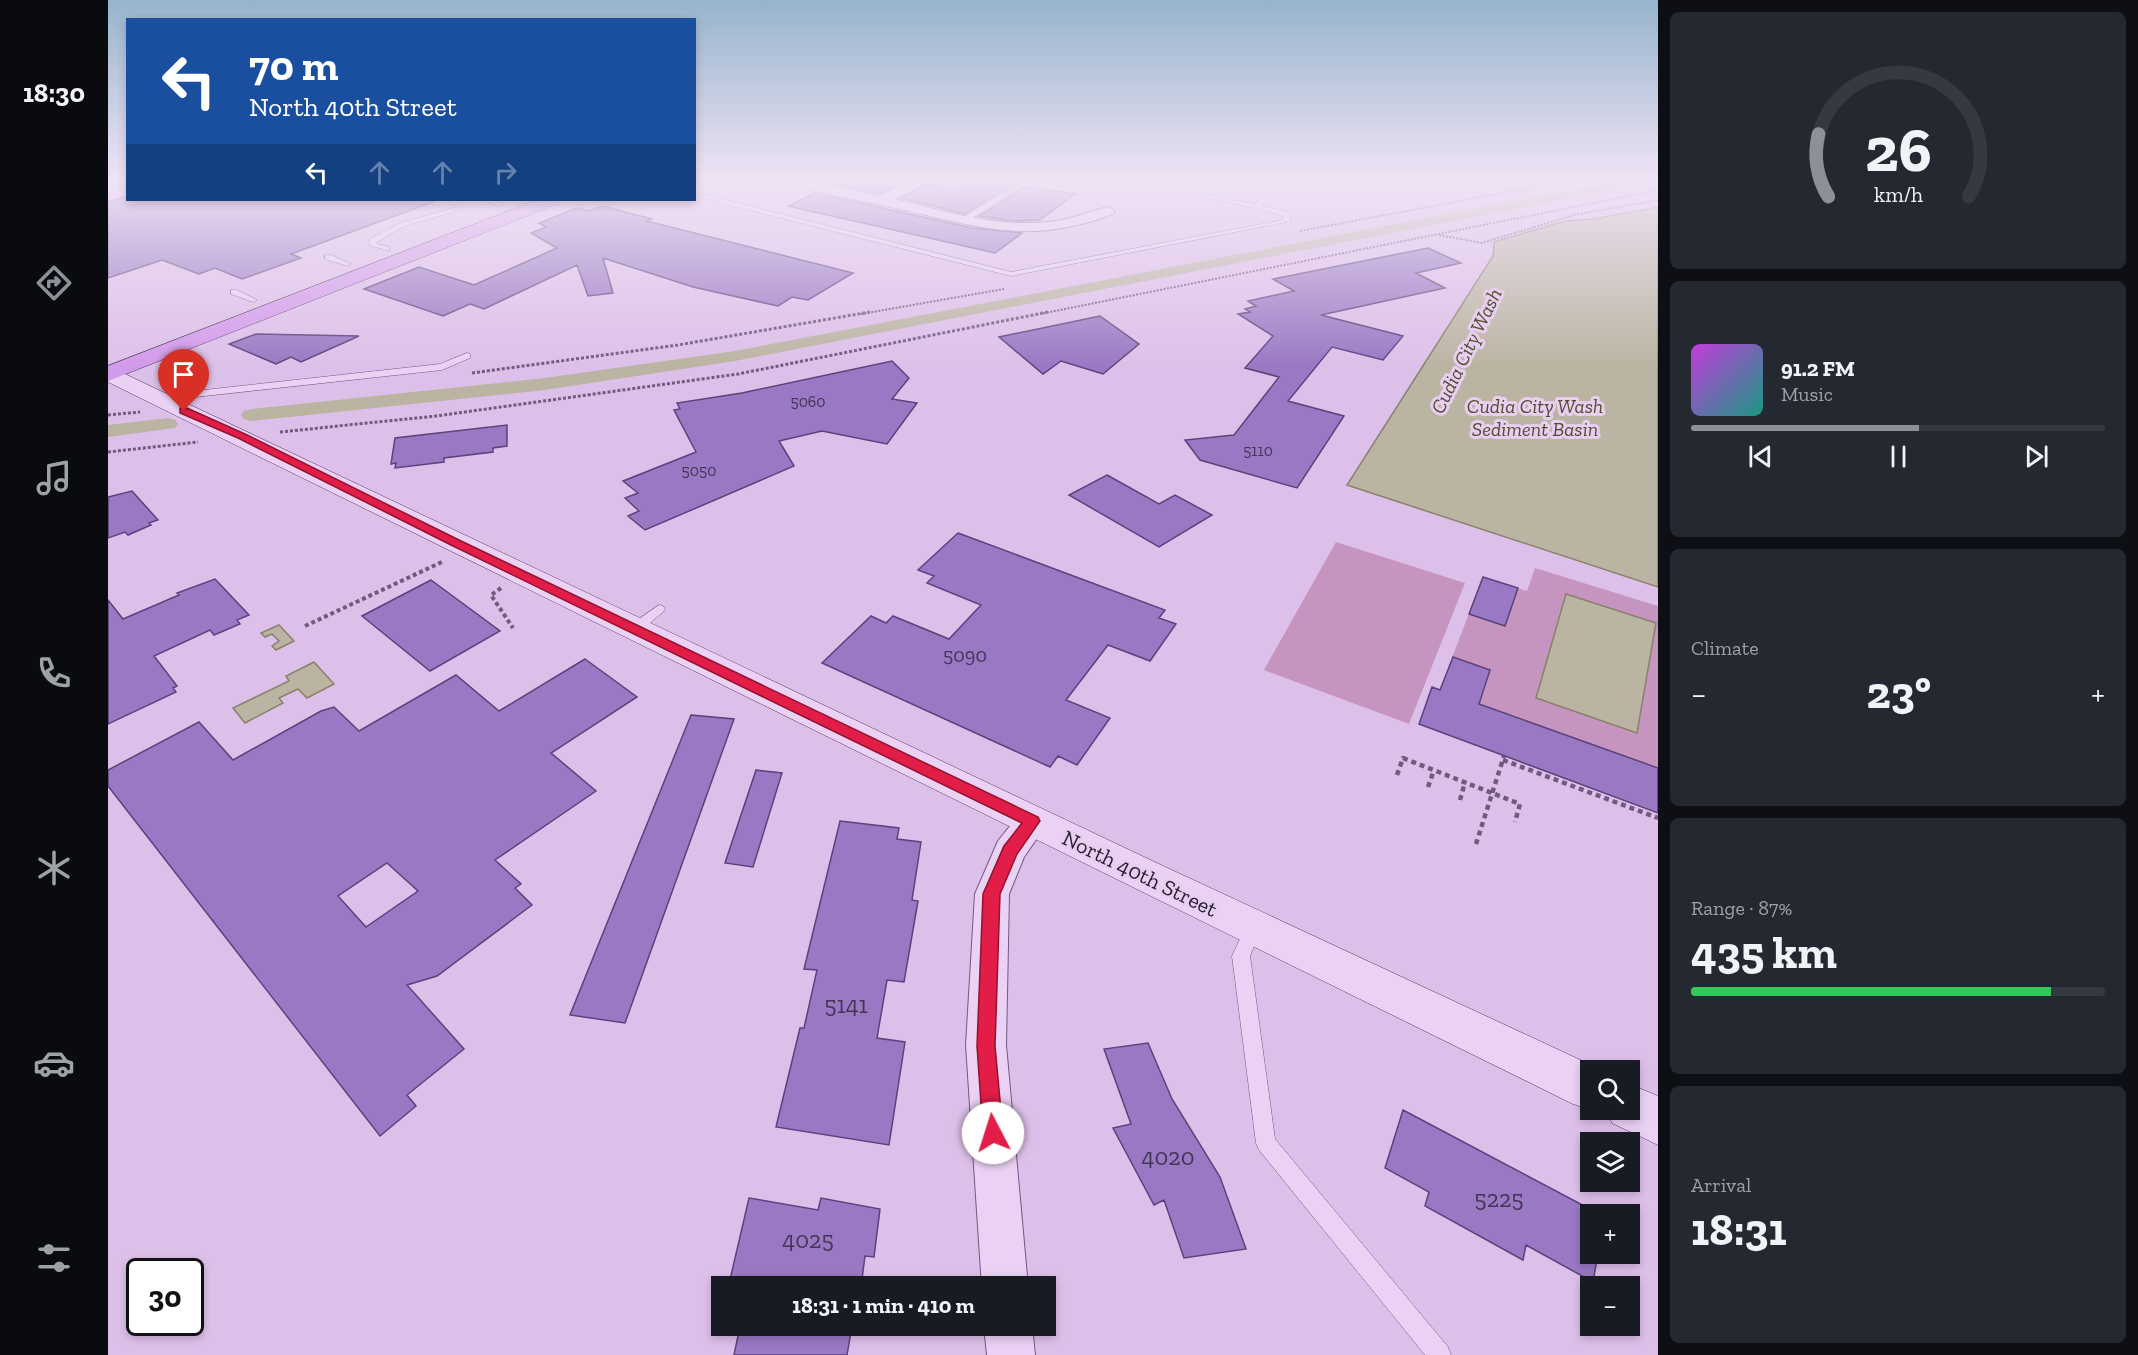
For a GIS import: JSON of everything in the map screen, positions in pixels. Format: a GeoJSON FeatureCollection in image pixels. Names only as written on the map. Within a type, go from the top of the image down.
{"type":"FeatureCollection","features":[{"type":"Feature","properties":{"kind":"main road"},"geometry":{"type":"LineString","coordinates":[[108,356],[243,296],[347,264],[405,241]]}},
{"type":"Feature","properties":{"kind":"main road"},"geometry":{"type":"LineString","coordinates":[[108,373],[411,241]]}},
{"type":"Feature","properties":{"kind":"main road","name":"North 40th Street"},"geometry":{"type":"LineString","coordinates":[[108,373],[149,405],[184,411],[235,433],[634,629],[1580,1083]]}},
{"type":"Feature","properties":{"kind":"main road"},"geometry":{"type":"LineString","coordinates":[[1640,1112],[1658,1121]]}},
{"type":"Feature","properties":{"kind":"street"},"geometry":{"type":"LineString","coordinates":[[1004,1276],[986,1046],[992,894],[1010,851],[1032,821]]}},
{"type":"Feature","properties":{"kind":"street"},"geometry":{"type":"LineString","coordinates":[[1009,1336],[1011,1355]]}},
{"type":"Feature","properties":{"kind":"lane"},"geometry":{"type":"LineString","coordinates":[[881,241],[1011,274],[1182,241]]}},
{"type":"Feature","properties":{"kind":"lane"},"geometry":{"type":"LineString","coordinates":[[328,257],[347,264]]}},
{"type":"Feature","properties":{"kind":"lane"},"geometry":{"type":"LineString","coordinates":[[149,405],[442,367],[467,356]]}},
{"type":"Feature","properties":{"kind":"lane"},"geometry":{"type":"LineString","coordinates":[[634,629],[659,609]]}},
{"type":"Feature","properties":{"kind":"lane"},"geometry":{"type":"LineString","coordinates":[[1254,928],[1241,956],[1266,1143],[1440,1355]]}},
{"type":"Feature","properties":{"kind":"path"},"geometry":{"type":"LineString","coordinates":[[280,432],[436,416],[738,375],[1400,241]]}},
{"type":"Feature","properties":{"kind":"path"},"geometry":{"type":"LineString","coordinates":[[1473,241],[1488,241]]}},
{"type":"Feature","properties":{"kind":"path"},"geometry":{"type":"LineString","coordinates":[[461,374],[678,345],[1015,287]]}},
{"type":"Feature","properties":{"kind":"path"},"geometry":{"type":"LineString","coordinates":[[108,415],[149,405]]}},
{"type":"Feature","properties":{"kind":"path"},"geometry":{"type":"LineString","coordinates":[[108,452],[208,440]]}},
{"type":"Feature","properties":{"kind":"path"},"geometry":{"type":"LineString","coordinates":[[306,626],[450,558]]}},
{"type":"Feature","properties":{"kind":"path"},"geometry":{"type":"LineString","coordinates":[[504,586],[491,595],[500,604],[503,620],[513,628]]}},
{"type":"Feature","properties":{"kind":"path"},"geometry":{"type":"LineString","coordinates":[[1397,775],[1403,758],[1466,782],[1520,804],[1515,822]]}},
{"type":"Feature","properties":{"kind":"path"},"geometry":{"type":"LineString","coordinates":[[1476,844],[1503,758],[1658,818]]}},
{"type":"Feature","properties":{"kind":"path"},"geometry":{"type":"LineString","coordinates":[[1428,787],[1434,770]]}},
{"type":"Feature","properties":{"kind":"path"},"geometry":{"type":"LineString","coordinates":[[1460,800],[1466,782]]}},
{"type":"Feature","properties":{"kind":"shaded area"},"geometry":{"type":"Polygon","coordinates":[[[1336,542],[1465,583],[1409,724],[1264,670],[1336,542]]]}},
{"type":"Feature","properties":{"kind":"shaded area"},"geometry":{"type":"Polygon","coordinates":[[[1535,568],[1658,606],[1658,813],[1419,724],[1432,687],[1440,689],[1483,577],[1527,591],[1535,568]]]}},
{"type":"Feature","properties":{"kind":"water","name":"Cudia City Wash Sediment Basin"},"geometry":{"type":"Polygon","coordinates":[[[1658,241],[1658,587],[1347,485],[1493,256],[1494,242],[1658,241]]]}},
{"type":"Feature","properties":{"kind":"water"},"geometry":{"type":"Polygon","coordinates":[[[1566,594],[1656,623],[1637,733],[1536,698],[1566,594]]]}},
{"type":"Feature","properties":{"kind":"water"},"geometry":{"type":"Polygon","coordinates":[[[279,625],[294,641],[276,650],[272,646],[279,641],[272,634],[265,637],[261,633],[279,625]]]}},
{"type":"Feature","properties":{"kind":"water"},"geometry":{"type":"Polygon","coordinates":[[[314,662],[334,684],[307,698],[298,689],[279,698],[283,703],[245,723],[233,708],[289,681],[286,676],[314,662]]]}},
{"type":"Feature","properties":{"kind":"building"},"geometry":{"type":"Polygon","coordinates":[[[108,241],[326,241],[291,254],[301,258],[242,279],[215,268],[199,274],[162,260],[108,278],[108,241]]]}},
{"type":"Feature","properties":{"kind":"building"},"geometry":{"type":"Polygon","coordinates":[[[545,241],[727,241],[853,273],[808,300],[792,297],[778,306],[693,287],[603,258],[613,293],[588,296],[577,265],[484,309],[470,304],[443,316],[364,289],[419,267],[474,285],[557,248],[545,241]]]}},
{"type":"Feature","properties":{"kind":"building"},"geometry":{"type":"Polygon","coordinates":[[[943,241],[1011,241],[995,253],[943,241]]]}},
{"type":"Feature","properties":{"kind":"building"},"geometry":{"type":"Polygon","coordinates":[[[1428,248],[1461,263],[1416,273],[1445,288],[1321,315],[1403,336],[1383,360],[1332,347],[1288,401],[1344,416],[1297,488],[1200,460],[1185,440],[1234,435],[1279,377],[1245,368],[1273,336],[1238,314],[1250,312],[1245,309],[1256,306],[1248,301],[1294,291],[1273,279],[1428,248]]]}},
{"type":"Feature","properties":{"kind":"building"},"geometry":{"type":"Polygon","coordinates":[[[1100,316],[1139,344],[1103,374],[1061,361],[1043,374],[999,337],[1100,316]]]}},
{"type":"Feature","properties":{"kind":"building"},"geometry":{"type":"Polygon","coordinates":[[[256,334],[359,336],[301,362],[291,357],[276,364],[229,344],[256,334]]]}},
{"type":"Feature","properties":{"kind":"building"},"geometry":{"type":"Polygon","coordinates":[[[892,361],[909,378],[892,399],[917,403],[887,444],[822,431],[779,441],[794,466],[645,530],[628,516],[639,511],[625,498],[638,493],[623,481],[696,452],[674,410],[680,409],[677,403],[742,393],[892,361]]]}},
{"type":"Feature","properties":{"kind":"building"},"geometry":{"type":"Polygon","coordinates":[[[507,425],[507,446],[493,448],[493,452],[444,458],[444,462],[395,468],[396,463],[391,464],[395,438],[507,425]]]}},
{"type":"Feature","properties":{"kind":"building"},"geometry":{"type":"Polygon","coordinates":[[[1107,475],[1159,504],[1175,495],[1212,515],[1159,547],[1069,495],[1107,475]]]}},
{"type":"Feature","properties":{"kind":"building"},"geometry":{"type":"Polygon","coordinates":[[[132,491],[158,520],[128,535],[125,532],[108,538],[108,497],[132,491]]]}},
{"type":"Feature","properties":{"kind":"building"},"geometry":{"type":"Polygon","coordinates":[[[958,533],[1165,610],[1159,618],[1176,624],[1150,661],[1108,645],[1066,700],[1110,718],[1077,765],[1058,756],[1050,767],[822,663],[871,616],[886,623],[893,616],[949,639],[981,605],[927,583],[934,576],[918,570],[958,533]]]}},
{"type":"Feature","properties":{"kind":"building"},"geometry":{"type":"Polygon","coordinates":[[[1483,577],[1518,588],[1505,626],[1469,614],[1483,577]]]}},
{"type":"Feature","properties":{"kind":"building"},"geometry":{"type":"Polygon","coordinates":[[[215,579],[249,615],[237,620],[240,624],[214,635],[210,630],[154,656],[177,686],[173,688],[176,692],[108,724],[108,600],[123,619],[179,595],[177,593],[215,579]]]}},
{"type":"Feature","properties":{"kind":"building"},"geometry":{"type":"Polygon","coordinates":[[[431,580],[500,631],[430,671],[362,616],[431,580]]]}},
{"type":"Feature","properties":{"kind":"building"},"geometry":{"type":"Polygon","coordinates":[[[1453,657],[1490,670],[1479,704],[1658,768],[1658,813],[1419,724],[1432,687],[1440,690],[1453,657]]]}},
{"type":"Feature","properties":{"kind":"building"},"geometry":{"type":"Polygon","coordinates":[[[585,659],[637,697],[551,753],[596,791],[495,860],[521,884],[515,888],[532,905],[437,976],[407,985],[464,1049],[407,1095],[416,1106],[380,1136],[108,786],[108,770],[199,722],[233,760],[321,711],[334,707],[359,731],[456,675],[499,711],[585,659]],[[387,863],[338,896],[366,927],[418,891],[387,863]]]}},
{"type":"Feature","properties":{"kind":"building"},"geometry":{"type":"Polygon","coordinates":[[[691,715],[734,719],[625,1023],[570,1015],[691,715]]]}},
{"type":"Feature","properties":{"kind":"building"},"geometry":{"type":"Polygon","coordinates":[[[756,770],[782,773],[753,867],[725,863],[756,770]]]}},
{"type":"Feature","properties":{"kind":"building"},"geometry":{"type":"Polygon","coordinates":[[[840,821],[899,828],[897,839],[921,842],[912,900],[918,901],[904,982],[887,980],[877,1038],[905,1042],[889,1145],[776,1127],[800,1028],[804,1028],[817,970],[804,969],[840,821]]]}},
{"type":"Feature","properties":{"kind":"building"},"geometry":{"type":"Polygon","coordinates":[[[1148,1043],[1172,1099],[1220,1177],[1246,1249],[1184,1258],[1164,1200],[1154,1205],[1113,1128],[1131,1124],[1104,1049],[1148,1043]]]}},
{"type":"Feature","properties":{"kind":"building"},"geometry":{"type":"Polygon","coordinates":[[[1403,1110],[1581,1204],[1580,1264],[1596,1264],[1594,1276],[1582,1276],[1526,1245],[1523,1260],[1425,1206],[1429,1192],[1385,1168],[1403,1110]]]}},
{"type":"Feature","properties":{"kind":"building"},"geometry":{"type":"Polygon","coordinates":[[[749,1198],[818,1210],[821,1198],[880,1209],[874,1257],[865,1256],[862,1276],[731,1276],[749,1198]]]}},
{"type":"Feature","properties":{"kind":"building"},"geometry":{"type":"Polygon","coordinates":[[[738,1336],[850,1336],[847,1355],[734,1355],[738,1336]]]}},
{"type":"Feature","properties":{"kind":"waterway"},"geometry":{"type":"LineString","coordinates":[[251,415],[545,384],[735,356],[1328,241]]}},
{"type":"Feature","properties":{"kind":"waterway"},"geometry":{"type":"LineString","coordinates":[[108,431],[168,424]]}},
{"type":"Feature","properties":{"kind":"route"},"geometry":{"type":"LineString","coordinates":[[184,411],[242,436],[455,543],[1032,821],[1010,851],[992,894],[986,1046],[993,1133]]}},
{"type":"Feature","properties":{"kind":"water label","name":"Cudia City Wash"},"geometry":{"type":"Point","coordinates":[1466,351]}}]}
